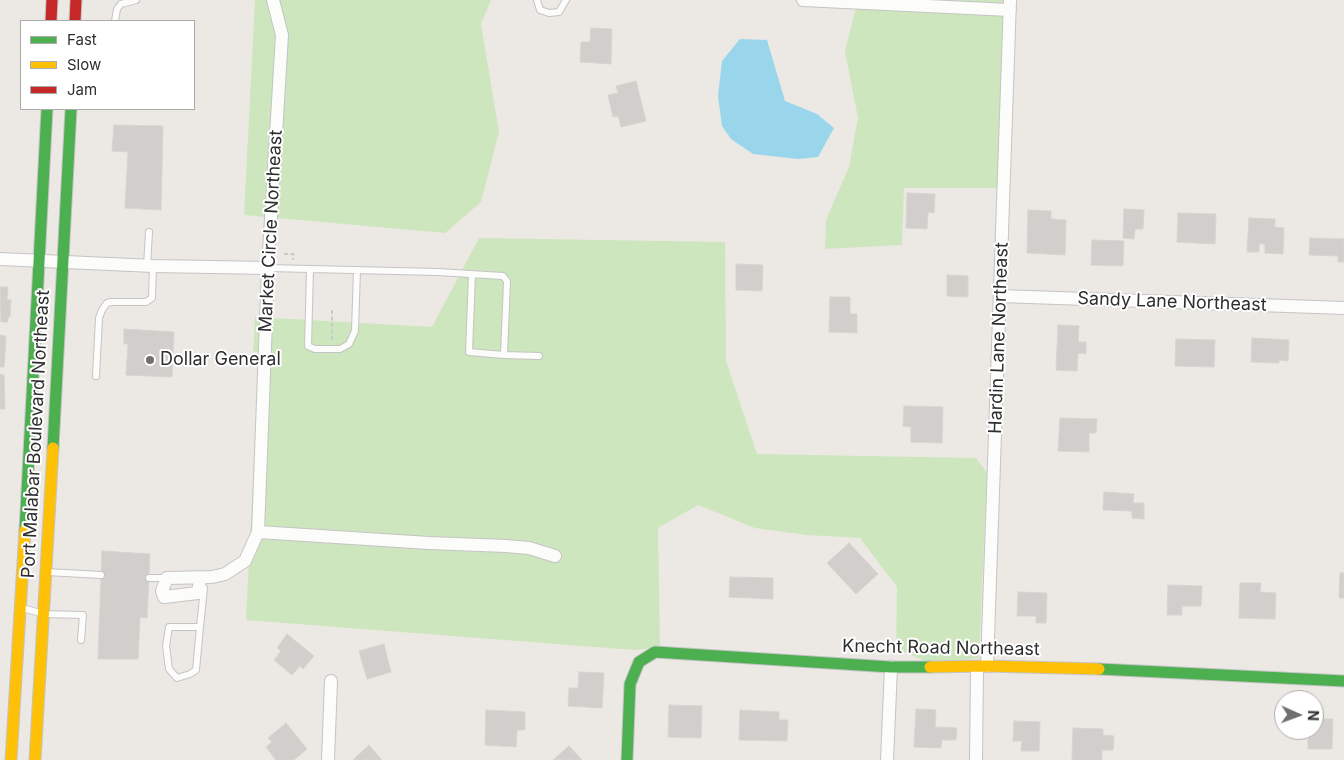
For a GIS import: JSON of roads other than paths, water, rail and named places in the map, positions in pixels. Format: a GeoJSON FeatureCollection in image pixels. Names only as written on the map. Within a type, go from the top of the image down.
{"type":"FeatureCollection","features":[{"type":"Feature","properties":{"kind":"street"},"geometry":{"type":"LineString","coordinates":[[51,20],[52,0]]}},
{"type":"Feature","properties":{"kind":"street"},"geometry":{"type":"LineString","coordinates":[[75,20],[76,0]]}},
{"type":"Feature","properties":{"kind":"street","name":"Market Circle Northeast"},"geometry":{"type":"LineString","coordinates":[[167,578],[225,574],[245,561],[258,532],[268,268],[282,35],[273,0]]}},
{"type":"Feature","properties":{"kind":"street","name":"Hardin Lane Northeast"},"geometry":{"type":"LineString","coordinates":[[803,0],[1010,5],[1000,296],[976,760]]}},
{"type":"Feature","properties":{"kind":"street","name":"Port Malabar Boulevard Northeast"},"geometry":{"type":"LineString","coordinates":[[12,760],[47,110]]}},
{"type":"Feature","properties":{"kind":"street","name":"Port Malabar Boulevard Northeast"},"geometry":{"type":"LineString","coordinates":[[35,760],[47,572],[70,110]]}},
{"type":"Feature","properties":{"kind":"street"},"geometry":{"type":"LineString","coordinates":[[0,260],[150,266],[268,268]]}},
{"type":"Feature","properties":{"kind":"street","name":"Sandy Lane Northeast"},"geometry":{"type":"LineString","coordinates":[[1000,296],[1344,308]]}},
{"type":"Feature","properties":{"kind":"street"},"geometry":{"type":"LineString","coordinates":[[258,532],[506,546],[529,548],[555,556]]}},
{"type":"Feature","properties":{"kind":"street"},"geometry":{"type":"LineString","coordinates":[[23,570],[47,572]]}},
{"type":"Feature","properties":{"kind":"street"},"geometry":{"type":"LineString","coordinates":[[167,578],[162,591],[164,596],[198,592],[203,577]]}},
{"type":"Feature","properties":{"kind":"street","name":"Knecht Road Northeast"},"geometry":{"type":"LineString","coordinates":[[627,760],[630,684],[639,662],[655,652],[890,667],[1092,669],[1344,681]]}},
{"type":"Feature","properties":{"kind":"street"},"geometry":{"type":"LineString","coordinates":[[887,760],[890,667]]}},
{"type":"Feature","properties":{"kind":"street"},"geometry":{"type":"LineString","coordinates":[[328,760],[331,681]]}},
{"type":"Feature","properties":{"kind":"lane"},"geometry":{"type":"LineString","coordinates":[[115,20],[117,9],[121,4],[136,0]]}},
{"type":"Feature","properties":{"kind":"lane"},"geometry":{"type":"LineString","coordinates":[[537,0],[540,10],[549,13],[559,12],[566,0]]}},
{"type":"Feature","properties":{"kind":"lane"},"geometry":{"type":"LineString","coordinates":[[96,376],[99,318],[106,303],[146,302],[152,298],[149,232]]}},
{"type":"Feature","properties":{"kind":"lane"},"geometry":{"type":"LineString","coordinates":[[268,268],[503,276],[507,281],[504,355]]}},
{"type":"Feature","properties":{"kind":"lane"},"geometry":{"type":"LineString","coordinates":[[310,269],[308,346],[315,349],[340,349],[352,341],[355,331],[357,270]]}},
{"type":"Feature","properties":{"kind":"lane"},"geometry":{"type":"LineString","coordinates":[[472,274],[469,352],[540,356]]}},
{"type":"Feature","properties":{"kind":"lane"},"geometry":{"type":"LineString","coordinates":[[47,572],[101,575]]}},
{"type":"Feature","properties":{"kind":"lane"},"geometry":{"type":"LineString","coordinates":[[200,626],[169,627],[166,646],[169,669],[177,678],[196,670],[200,626],[203,577]]}},
{"type":"Feature","properties":{"kind":"lane"},"geometry":{"type":"LineString","coordinates":[[149,578],[167,578]]}},
{"type":"Feature","properties":{"kind":"lane"},"geometry":{"type":"LineString","coordinates":[[21,608],[44,614],[83,616],[81,640]]}},
{"type":"Feature","properties":{"kind":"water"},"geometry":{"type":"Polygon","coordinates":[[[740,39],[767,40],[785,101],[817,114],[834,128],[818,157],[798,159],[753,154],[731,139],[722,126],[718,96],[722,61],[740,39]]]}},
{"type":"Feature","properties":{"kind":"place","name":"Dollar General"},"geometry":{"type":"Point","coordinates":[150,360]}}]}
